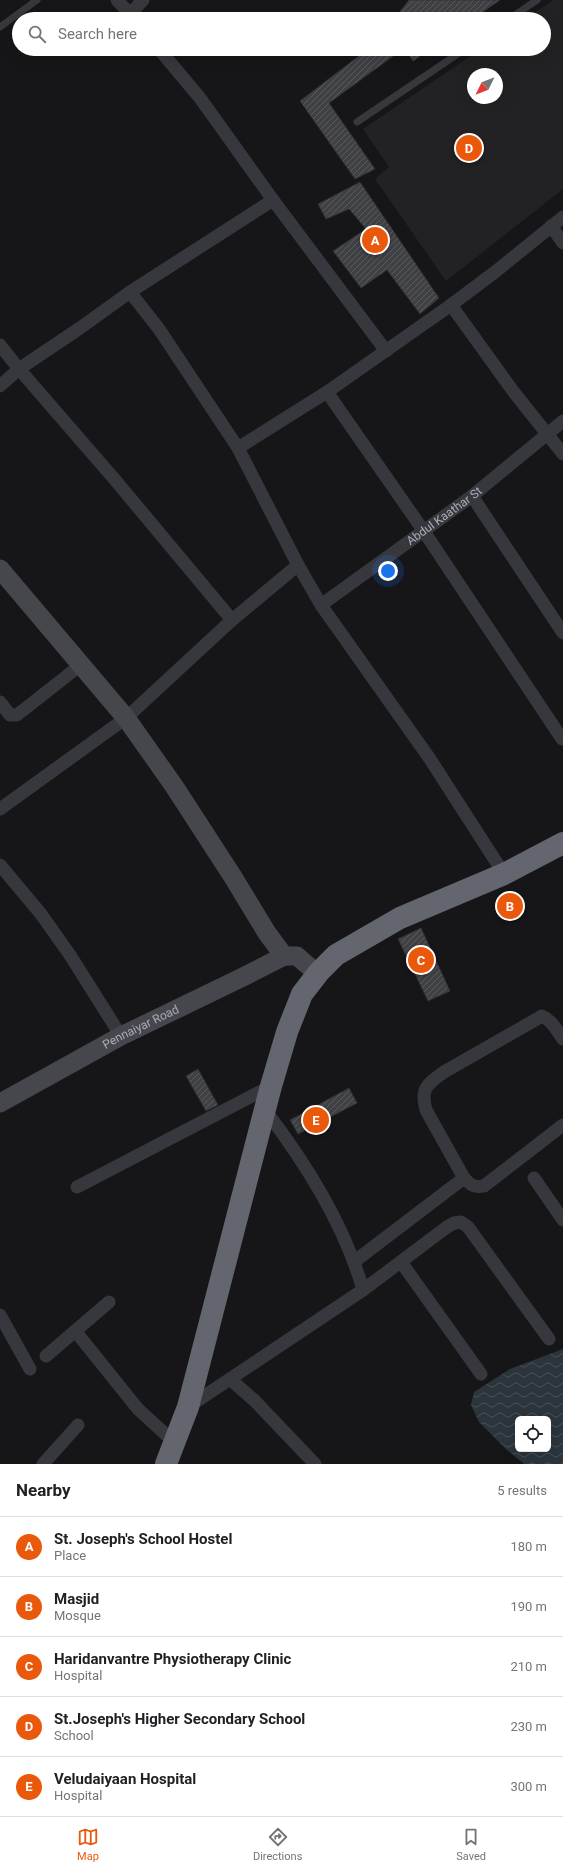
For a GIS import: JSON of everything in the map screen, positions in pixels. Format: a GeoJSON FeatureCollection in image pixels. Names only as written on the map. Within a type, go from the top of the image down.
{"type":"FeatureCollection","features":[{"type":"Feature","properties":{"kind":"highway"},"geometry":{"type":"LineString","coordinates":[[166,1464],[188,1407],[271,1086],[287,1032],[302,994],[316,976],[336,955],[400,918],[504,874],[563,843]]}},
{"type":"Feature","properties":{"kind":"street"},"geometry":{"type":"LineString","coordinates":[[117,0],[128,12]]}},
{"type":"Feature","properties":{"kind":"street"},"geometry":{"type":"LineString","coordinates":[[135,12],[143,0]]}},
{"type":"Feature","properties":{"kind":"street"},"geometry":{"type":"LineString","coordinates":[[165,56],[200,98],[273,200],[386,352]]}},
{"type":"Feature","properties":{"kind":"street"},"geometry":{"type":"LineString","coordinates":[[0,386],[18,370],[130,292],[273,200]]}},
{"type":"Feature","properties":{"kind":"street"},"geometry":{"type":"LineString","coordinates":[[238,448],[327,392],[386,352],[451,305],[563,217]]}},
{"type":"Feature","properties":{"kind":"street"},"geometry":{"type":"LineString","coordinates":[[551,226],[563,243]]}},
{"type":"Feature","properties":{"kind":"street"},"geometry":{"type":"LineString","coordinates":[[130,292],[159,330],[238,448],[298,565],[321,605],[430,759],[504,874]]}},
{"type":"Feature","properties":{"kind":"street"},"geometry":{"type":"LineString","coordinates":[[451,305],[546,434],[563,454]]}},
{"type":"Feature","properties":{"kind":"street"},"geometry":{"type":"LineString","coordinates":[[0,345],[18,370],[116,481],[232,620]]}},
{"type":"Feature","properties":{"kind":"street"},"geometry":{"type":"LineString","coordinates":[[327,392],[423,530],[562,739]]}},
{"type":"Feature","properties":{"kind":"street","name":"Abdul Kaathar St"},"geometry":{"type":"LineString","coordinates":[[321,605],[472,496],[563,421]]}},
{"type":"Feature","properties":{"kind":"street"},"geometry":{"type":"LineString","coordinates":[[472,496],[563,633]]}},
{"type":"Feature","properties":{"kind":"street"},"geometry":{"type":"LineString","coordinates":[[0,809],[126,718],[232,620],[298,565]]}},
{"type":"Feature","properties":{"kind":"street"},"geometry":{"type":"LineString","coordinates":[[0,569],[82,664],[126,718],[174,786],[233,877],[267,933],[290,956],[314,971],[316,976]]}},
{"type":"Feature","properties":{"kind":"street"},"geometry":{"type":"LineString","coordinates":[[0,702],[10,715],[17,715],[82,664]]}},
{"type":"Feature","properties":{"kind":"street"},"geometry":{"type":"LineString","coordinates":[[0,865],[41,914],[70,955],[121,1036]]}},
{"type":"Feature","properties":{"kind":"street"},"geometry":{"type":"LineString","coordinates":[[290,956],[336,955]]}},
{"type":"Feature","properties":{"kind":"street","name":"Pennaiyar Road"},"geometry":{"type":"LineString","coordinates":[[0,1103],[121,1036],[290,956]]}},
{"type":"Feature","properties":{"kind":"street"},"geometry":{"type":"LineString","coordinates":[[563,1039],[548,1019],[542,1016],[444,1072],[431,1081],[425,1089],[423,1098],[426,1110],[464,1178],[470,1185],[477,1188],[484,1186],[563,1125]]}},
{"type":"Feature","properties":{"kind":"street"},"geometry":{"type":"LineString","coordinates":[[77,1187],[271,1086]]}},
{"type":"Feature","properties":{"kind":"street"},"geometry":{"type":"LineString","coordinates":[[265,1110],[292,1145],[329,1210],[355,1261],[363,1290]]}},
{"type":"Feature","properties":{"kind":"street"},"geometry":{"type":"LineString","coordinates":[[355,1261],[464,1178]]}},
{"type":"Feature","properties":{"kind":"street"},"geometry":{"type":"LineString","coordinates":[[534,1178],[563,1220]]}},
{"type":"Feature","properties":{"kind":"street"},"geometry":{"type":"LineString","coordinates":[[188,1407],[363,1290],[454,1223],[461,1222],[468,1227],[549,1338]]}},
{"type":"Feature","properties":{"kind":"street"},"geometry":{"type":"LineString","coordinates":[[401,1262],[481,1374]]}},
{"type":"Feature","properties":{"kind":"street"},"geometry":{"type":"LineString","coordinates":[[46,1356],[76,1332],[108,1302]]}},
{"type":"Feature","properties":{"kind":"street"},"geometry":{"type":"LineString","coordinates":[[0,1315],[30,1369]]}},
{"type":"Feature","properties":{"kind":"street"},"geometry":{"type":"LineString","coordinates":[[76,1332],[138,1408],[175,1443]]}},
{"type":"Feature","properties":{"kind":"street"},"geometry":{"type":"LineString","coordinates":[[230,1379],[255,1401],[315,1464]]}},
{"type":"Feature","properties":{"kind":"street"},"geometry":{"type":"LineString","coordinates":[[43,1464],[78,1425]]}},
{"type":"Feature","properties":{"kind":"lane"},"geometry":{"type":"LineString","coordinates":[[21,12],[37,0]]}},
{"type":"Feature","properties":{"kind":"lane"},"geometry":{"type":"LineString","coordinates":[[519,12],[537,0]]}},
{"type":"Feature","properties":{"kind":"lane"},"geometry":{"type":"LineString","coordinates":[[0,27],[12,18]]}},
{"type":"Feature","properties":{"kind":"lane"},"geometry":{"type":"LineString","coordinates":[[357,122],[455,56]]}},
{"type":"Feature","properties":{"kind":"shaded area"},"geometry":{"type":"Polygon","coordinates":[[[553,0],[563,0],[563,189],[446,281],[375,179],[389,167],[363,129],[471,56],[551,56],[551,12],[535,12],[553,0]]]}},
{"type":"Feature","properties":{"kind":"water"},"geometry":{"type":"Polygon","coordinates":[[[563,1349],[563,1464],[524,1464],[507,1450],[479,1422],[471,1405],[474,1392],[510,1369],[563,1349]]]}},
{"type":"Feature","properties":{"kind":"building"},"geometry":{"type":"Polygon","coordinates":[[[409,0],[500,0],[483,12],[400,12],[409,0]]]}},
{"type":"Feature","properties":{"kind":"building"},"geometry":{"type":"Polygon","coordinates":[[[359,56],[393,56],[329,103],[375,169],[355,179],[300,101],[359,56]]]}},
{"type":"Feature","properties":{"kind":"building"},"geometry":{"type":"Polygon","coordinates":[[[410,56],[420,56],[413,61],[410,56]]]}},
{"type":"Feature","properties":{"kind":"building"},"geometry":{"type":"Polygon","coordinates":[[[360,182],[439,298],[420,314],[387,270],[361,288],[333,251],[366,229],[349,209],[326,219],[318,204],[360,182]]]}},
{"type":"Feature","properties":{"kind":"building"},"geometry":{"type":"Polygon","coordinates":[[[421,928],[450,991],[428,1001],[398,939],[421,928]]]}},
{"type":"Feature","properties":{"kind":"building"},"geometry":{"type":"Polygon","coordinates":[[[198,1069],[218,1105],[206,1111],[186,1076],[198,1069]]]}},
{"type":"Feature","properties":{"kind":"building"},"geometry":{"type":"Polygon","coordinates":[[[349,1088],[357,1103],[298,1134],[290,1120],[349,1088]]]}},
{"type":"Feature","properties":{"kind":"place","name":"St.Joseph's Higher Secondary School"},"geometry":{"type":"Point","coordinates":[469,148]}},
{"type":"Feature","properties":{"kind":"place","name":"St. Joseph's School Hostel"},"geometry":{"type":"Point","coordinates":[375,240]}},
{"type":"Feature","properties":{"kind":"place","name":"Masjid"},"geometry":{"type":"Point","coordinates":[510,906]}},
{"type":"Feature","properties":{"kind":"place","name":"Haridanvantre Physiotherapy Clinic"},"geometry":{"type":"Point","coordinates":[421,960]}},
{"type":"Feature","properties":{"kind":"place","name":"Veludaiyaan Hospital"},"geometry":{"type":"Point","coordinates":[316,1120]}}]}
